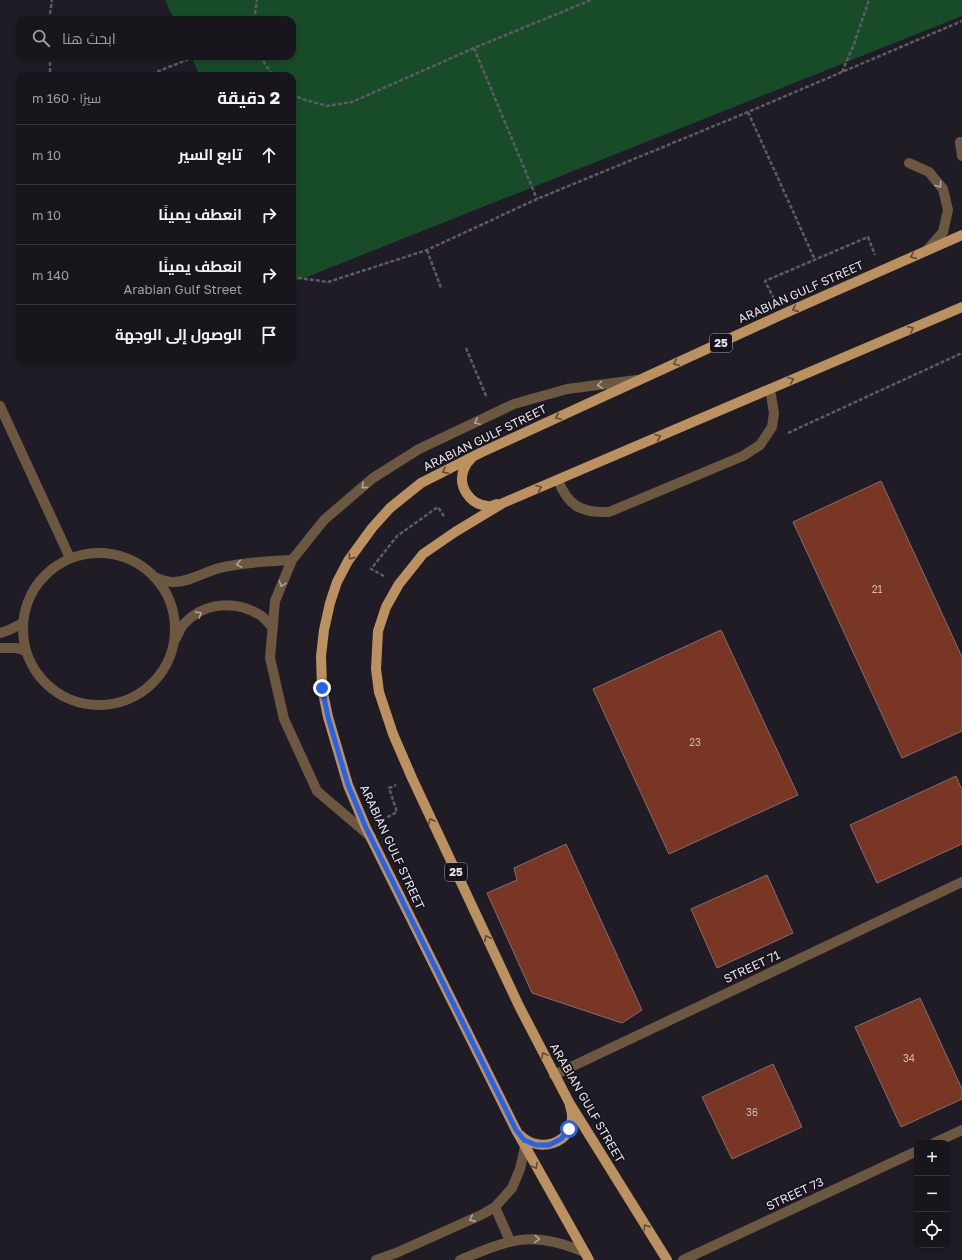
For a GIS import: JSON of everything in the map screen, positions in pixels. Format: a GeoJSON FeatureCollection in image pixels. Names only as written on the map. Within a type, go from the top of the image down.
{"type":"FeatureCollection","features":[{"type":"Feature","properties":{"kind":"main road","name":"ARABIAN GULF STREET"},"geometry":{"type":"LineString","coordinates":[[587,1256],[516,1130],[369,833],[348,785],[328,717],[322,688],[321,656],[324,630],[330,603],[337,582],[348,561],[372,528],[390,508],[421,484],[480,453],[781,315],[962,235]]}},
{"type":"Feature","properties":{"kind":"main road","name":"ARABIAN GULF STREET"},"geometry":{"type":"LineString","coordinates":[[666,1260],[570,1104],[554,1075],[519,1006],[412,778],[393,734],[379,692],[376,669],[378,631],[386,607],[399,584],[423,554],[455,532],[503,503],[962,307]]}},
{"type":"Feature","properties":{"kind":"main road"},"geometry":{"type":"LineString","coordinates":[[480,453],[468,461],[462,475],[464,490],[474,502],[488,506],[503,503]]}},
{"type":"Feature","properties":{"kind":"main road"},"geometry":{"type":"LineString","coordinates":[[516,1130],[524,1140],[536,1145],[549,1145],[561,1139],[569,1129],[572,1116],[570,1104]]}},
{"type":"Feature","properties":{"kind":"street"},"geometry":{"type":"LineString","coordinates":[[960,142],[962,156]]}},
{"type":"Feature","properties":{"kind":"street"},"geometry":{"type":"LineString","coordinates":[[909,163],[929,172],[943,189],[945,196],[948,210],[943,232],[928,249]]}},
{"type":"Feature","properties":{"kind":"street"},"geometry":{"type":"LineString","coordinates":[[369,833],[317,791],[284,719],[270,658],[275,601],[292,560],[324,520],[373,478],[419,449],[514,404],[568,389],[639,380]]}},
{"type":"Feature","properties":{"kind":"street"},"geometry":{"type":"LineString","coordinates":[[558,480],[563,492],[571,502],[577,506],[582,509],[595,512],[609,512],[744,456],[760,445],[772,427],[774,413],[770,389]]}},
{"type":"Feature","properties":{"kind":"street"},"geometry":{"type":"LineString","coordinates":[[0,406],[70,558]]}},
{"type":"Feature","properties":{"kind":"street"},"geometry":{"type":"LineString","coordinates":[[174,642],[174,619],[168,596],[154,577],[137,563],[115,554],[93,553],[70,558],[52,569],[37,584],[27,602],[23,623],[23,637],[26,651],[36,671],[51,688],[72,699],[94,704],[116,703],[136,695],[153,682],[167,663],[174,642],[184,624],[201,611],[220,605],[238,606],[261,615],[273,628]]}},
{"type":"Feature","properties":{"kind":"street"},"geometry":{"type":"LineString","coordinates":[[154,577],[170,582],[183,582],[223,567],[256,561],[292,560]]}},
{"type":"Feature","properties":{"kind":"street"},"geometry":{"type":"LineString","coordinates":[[0,633],[23,623]]}},
{"type":"Feature","properties":{"kind":"street"},"geometry":{"type":"LineString","coordinates":[[0,648],[16,648],[26,651]]}},
{"type":"Feature","properties":{"kind":"street","name":"STREET 71"},"geometry":{"type":"LineString","coordinates":[[554,1075],[962,882]]}},
{"type":"Feature","properties":{"kind":"street"},"geometry":{"type":"LineString","coordinates":[[940,1140],[962,1130]]}},
{"type":"Feature","properties":{"kind":"street"},"geometry":{"type":"LineString","coordinates":[[376,1260],[481,1215],[495,1207],[512,1188],[520,1169],[525,1147]]}},
{"type":"Feature","properties":{"kind":"street","name":"STREET 73"},"geometry":{"type":"LineString","coordinates":[[683,1260],[914,1152]]}},
{"type":"Feature","properties":{"kind":"street"},"geometry":{"type":"LineString","coordinates":[[495,1207],[510,1241]]}},
{"type":"Feature","properties":{"kind":"street"},"geometry":{"type":"LineString","coordinates":[[460,1260],[495,1245],[521,1239],[548,1240],[566,1245],[587,1256]]}},
{"type":"Feature","properties":{"kind":"path"},"geometry":{"type":"LineString","coordinates":[[49,16],[52,0]]}},
{"type":"Feature","properties":{"kind":"path"},"geometry":{"type":"LineString","coordinates":[[255,16],[257,0]]}},
{"type":"Feature","properties":{"kind":"path"},"geometry":{"type":"LineString","coordinates":[[296,96],[327,106],[352,102],[474,48],[591,0]]}},
{"type":"Feature","properties":{"kind":"path"},"geometry":{"type":"LineString","coordinates":[[842,72],[854,44],[869,0]]}},
{"type":"Feature","properties":{"kind":"path"},"geometry":{"type":"LineString","coordinates":[[296,278],[328,282],[426,250],[537,199],[748,112],[962,21]]}},
{"type":"Feature","properties":{"kind":"path"},"geometry":{"type":"LineString","coordinates":[[474,48],[537,199]]}},
{"type":"Feature","properties":{"kind":"path"},"geometry":{"type":"LineString","coordinates":[[50,60],[50,72]]}},
{"type":"Feature","properties":{"kind":"path"},"geometry":{"type":"LineString","coordinates":[[156,72],[187,60]]}},
{"type":"Feature","properties":{"kind":"path"},"geometry":{"type":"LineString","coordinates":[[263,60],[270,72]]}},
{"type":"Feature","properties":{"kind":"path"},"geometry":{"type":"LineString","coordinates":[[748,112],[815,260]]}},
{"type":"Feature","properties":{"kind":"path"},"geometry":{"type":"LineString","coordinates":[[781,315],[765,281],[868,237],[881,270]]}},
{"type":"Feature","properties":{"kind":"path"},"geometry":{"type":"LineString","coordinates":[[426,250],[441,288]]}},
{"type":"Feature","properties":{"kind":"path"},"geometry":{"type":"LineString","coordinates":[[466,348],[494,414]]}},
{"type":"Feature","properties":{"kind":"path"},"geometry":{"type":"LineString","coordinates":[[760,445],[962,353]]}},
{"type":"Feature","properties":{"kind":"path"},"geometry":{"type":"LineString","coordinates":[[399,584],[371,569],[397,536],[438,507],[455,532]]}},
{"type":"Feature","properties":{"kind":"path"},"geometry":{"type":"LineString","coordinates":[[369,833],[397,812],[389,788],[412,778]]}},
{"type":"Feature","properties":{"kind":"green space"},"geometry":{"type":"Polygon","coordinates":[[[165,0],[962,0],[962,16],[297,281],[296,72],[198,72],[193,60],[296,60],[296,16],[172,16],[165,0]]]}},
{"type":"Feature","properties":{"kind":"building"},"geometry":{"type":"Polygon","coordinates":[[[881,481],[962,657],[962,731],[902,758],[793,522],[881,481]]]}},
{"type":"Feature","properties":{"kind":"building"},"geometry":{"type":"Polygon","coordinates":[[[721,630],[798,795],[669,854],[593,689],[721,630]]]}},
{"type":"Feature","properties":{"kind":"building"},"geometry":{"type":"Polygon","coordinates":[[[956,776],[962,790],[962,844],[877,883],[850,825],[956,776]]]}},
{"type":"Feature","properties":{"kind":"building"},"geometry":{"type":"Polygon","coordinates":[[[566,844],[642,1010],[622,1023],[532,993],[487,893],[517,880],[514,868],[566,844]]]}},
{"type":"Feature","properties":{"kind":"building"},"geometry":{"type":"Polygon","coordinates":[[[767,875],[793,933],[717,968],[691,909],[767,875]]]}},
{"type":"Feature","properties":{"kind":"building"},"geometry":{"type":"Polygon","coordinates":[[[920,998],[962,1089],[962,1099],[901,1127],[855,1027],[920,998]]]}},
{"type":"Feature","properties":{"kind":"building"},"geometry":{"type":"Polygon","coordinates":[[[773,1064],[802,1127],[732,1159],[702,1097],[773,1064]]]}},
{"type":"Feature","properties":{"kind":"route"},"geometry":{"type":"LineString","coordinates":[[322,688],[328,717],[348,785],[366,828],[516,1130],[524,1140],[536,1145],[549,1145],[561,1139],[569,1129]]}}]}
